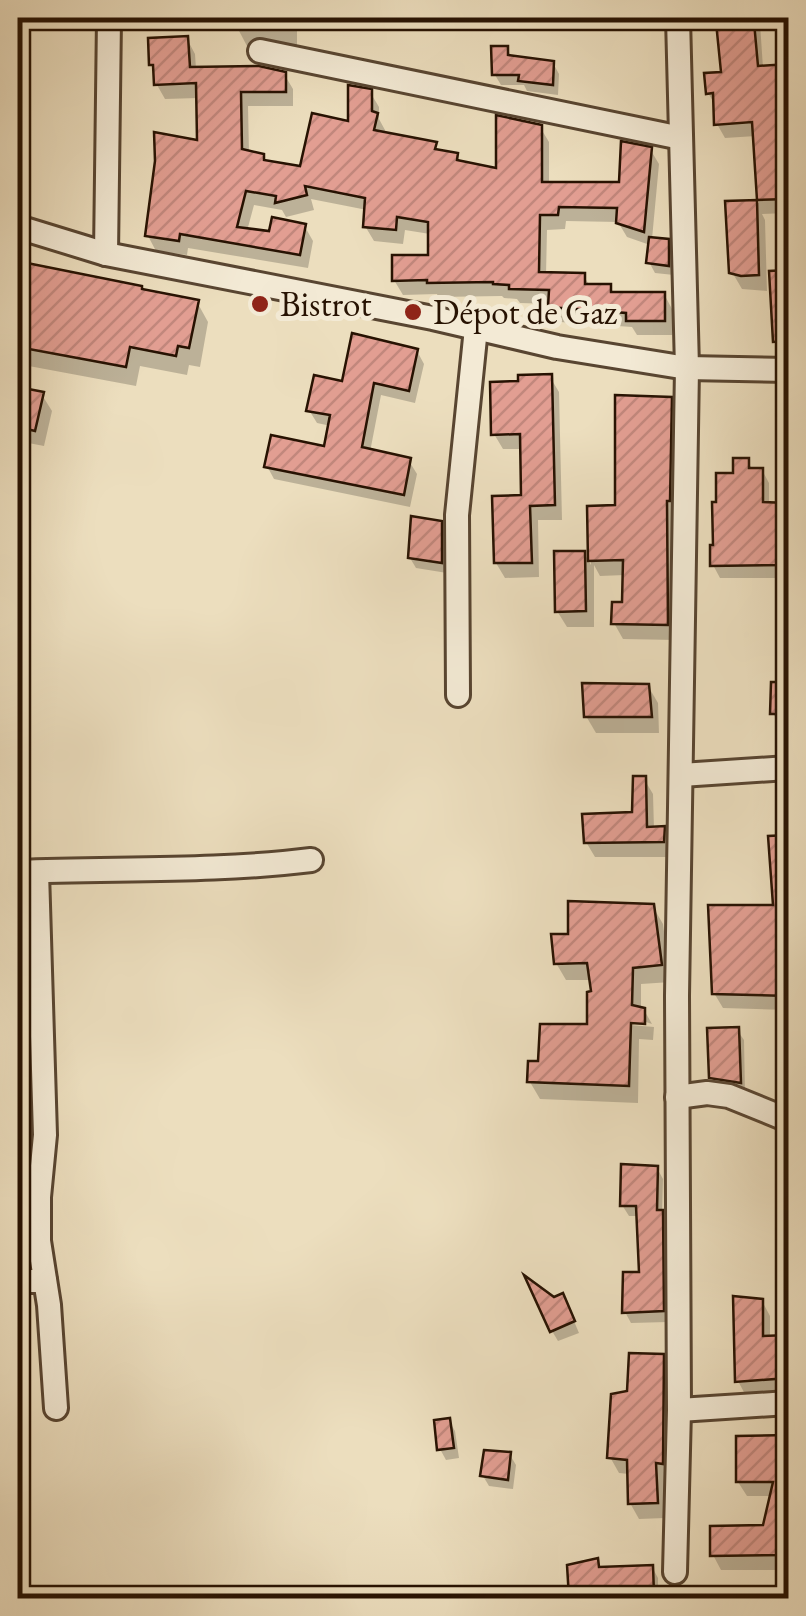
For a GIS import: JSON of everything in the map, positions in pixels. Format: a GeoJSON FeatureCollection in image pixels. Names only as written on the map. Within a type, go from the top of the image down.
{"type":"FeatureCollection","features":[{"type":"Feature","properties":{"kind":"street"},"geometry":{"type":"LineString","coordinates":[[106,254],[110,18]]}},
{"type":"Feature","properties":{"kind":"street"},"geometry":{"type":"LineString","coordinates":[[675,1572],[676,1096],[687,368],[678,18]]}},
{"type":"Feature","properties":{"kind":"street"},"geometry":{"type":"LineString","coordinates":[[260,51],[681,138]]}},
{"type":"Feature","properties":{"kind":"street"},"geometry":{"type":"LineString","coordinates":[[18,227],[106,254],[557,347],[687,368],[788,370]]}},
{"type":"Feature","properties":{"kind":"street"},"geometry":{"type":"LineString","coordinates":[[458,694],[457,515],[476,328]]}},
{"type":"Feature","properties":{"kind":"street"},"geometry":{"type":"LineString","coordinates":[[681,776],[788,768]]}},
{"type":"Feature","properties":{"kind":"street"},"geometry":{"type":"LineString","coordinates":[[56,1408],[40,1242],[39,1197],[46,1135],[27,872],[202,870],[312,860]]}},
{"type":"Feature","properties":{"kind":"street"},"geometry":{"type":"LineString","coordinates":[[676,1096],[707,1092],[729,1096],[788,1120]]}},
{"type":"Feature","properties":{"kind":"street"},"geometry":{"type":"LineString","coordinates":[[18,1281],[45,1280]]}},
{"type":"Feature","properties":{"kind":"street"},"geometry":{"type":"LineString","coordinates":[[678,1410],[788,1403]]}},
{"type":"Feature","properties":{"kind":"building"},"geometry":{"type":"Polygon","coordinates":[[[716,22],[754,22],[758,66],[788,64],[788,199],[757,200],[752,122],[714,125],[713,93],[706,94],[704,73],[721,72],[716,22]]]}},
{"type":"Feature","properties":{"kind":"building"},"geometry":{"type":"Polygon","coordinates":[[[188,36],[190,67],[259,66],[286,72],[286,92],[241,92],[242,149],[264,154],[264,160],[300,166],[312,113],[348,121],[348,85],[372,89],[372,111],[378,113],[374,130],[437,142],[435,149],[458,153],[457,160],[496,168],[496,115],[542,125],[542,182],[619,182],[621,141],[652,147],[644,232],[616,223],[617,208],[559,207],[558,215],[540,215],[539,272],[585,273],[585,284],[611,284],[611,292],[665,292],[665,321],[626,321],[626,313],[548,307],[549,290],[509,289],[509,285],[493,282],[392,281],[392,255],[428,255],[428,222],[397,217],[396,230],[363,227],[365,198],[305,186],[307,195],[275,203],[276,196],[246,191],[237,227],[269,231],[272,217],[306,224],[300,255],[180,234],[179,241],[145,236],[155,161],[154,132],[197,140],[196,83],[154,85],[148,38],[188,36]]]}},
{"type":"Feature","properties":{"kind":"building"},"geometry":{"type":"Polygon","coordinates":[[[491,46],[508,46],[508,55],[554,61],[553,85],[518,81],[519,75],[492,75],[491,46]]]}},
{"type":"Feature","properties":{"kind":"building"},"geometry":{"type":"Polygon","coordinates":[[[757,200],[759,275],[729,273],[725,201],[757,200]]]}},
{"type":"Feature","properties":{"kind":"building"},"geometry":{"type":"Polygon","coordinates":[[[649,237],[669,239],[669,266],[646,263],[649,237]]]}},
{"type":"Feature","properties":{"kind":"building"},"geometry":{"type":"Polygon","coordinates":[[[22,262],[199,300],[189,348],[178,346],[176,356],[130,347],[126,367],[18,347],[18,283],[22,262]]]}},
{"type":"Feature","properties":{"kind":"building"},"geometry":{"type":"Polygon","coordinates":[[[788,270],[788,341],[773,342],[769,271],[788,270]]]}},
{"type":"Feature","properties":{"kind":"building"},"geometry":{"type":"Polygon","coordinates":[[[352,333],[418,349],[409,391],[374,383],[362,447],[411,458],[404,495],[264,467],[271,435],[324,446],[330,415],[306,411],[314,375],[342,381],[352,333]]]}},
{"type":"Feature","properties":{"kind":"building"},"geometry":{"type":"Polygon","coordinates":[[[552,374],[555,505],[530,506],[532,563],[494,563],[492,496],[521,495],[520,434],[491,435],[490,382],[518,381],[518,375],[552,374]]]}},
{"type":"Feature","properties":{"kind":"building"},"geometry":{"type":"Polygon","coordinates":[[[18,387],[44,392],[35,431],[18,427],[18,387]]]}},
{"type":"Feature","properties":{"kind":"building"},"geometry":{"type":"Polygon","coordinates":[[[615,395],[672,397],[667,501],[668,625],[611,624],[612,602],[622,602],[623,560],[588,561],[587,506],[615,505],[615,395]]]}},
{"type":"Feature","properties":{"kind":"building"},"geometry":{"type":"Polygon","coordinates":[[[733,458],[749,458],[749,468],[763,468],[763,502],[788,503],[788,565],[710,566],[716,473],[733,473],[733,458]]]}},
{"type":"Feature","properties":{"kind":"building"},"geometry":{"type":"Polygon","coordinates":[[[411,516],[442,521],[442,563],[408,558],[411,516]]]}},
{"type":"Feature","properties":{"kind":"building"},"geometry":{"type":"Polygon","coordinates":[[[554,551],[585,551],[586,611],[555,612],[554,551]]]}},
{"type":"Feature","properties":{"kind":"building"},"geometry":{"type":"Polygon","coordinates":[[[771,682],[788,682],[788,714],[770,714],[771,682]]]}},
{"type":"Feature","properties":{"kind":"building"},"geometry":{"type":"Polygon","coordinates":[[[582,683],[649,684],[652,717],[584,717],[582,683]]]}},
{"type":"Feature","properties":{"kind":"building"},"geometry":{"type":"Polygon","coordinates":[[[633,776],[646,776],[647,827],[665,826],[664,842],[584,843],[582,814],[632,812],[633,776]]]}},
{"type":"Feature","properties":{"kind":"building"},"geometry":{"type":"Polygon","coordinates":[[[788,835],[788,996],[712,994],[708,905],[773,905],[768,836],[788,835]]]}},
{"type":"Feature","properties":{"kind":"building"},"geometry":{"type":"Polygon","coordinates":[[[568,901],[654,904],[662,965],[633,968],[632,1005],[645,1008],[645,1024],[631,1023],[629,1086],[527,1082],[528,1061],[538,1061],[540,1024],[587,1024],[587,992],[591,991],[587,963],[554,964],[551,934],[568,934],[568,901]]]}},
{"type":"Feature","properties":{"kind":"building"},"geometry":{"type":"Polygon","coordinates":[[[739,1027],[741,1083],[709,1078],[707,1028],[739,1027]]]}},
{"type":"Feature","properties":{"kind":"building"},"geometry":{"type":"Polygon","coordinates":[[[621,1164],[658,1166],[657,1210],[663,1210],[664,1311],[622,1313],[623,1272],[639,1272],[636,1206],[620,1206],[621,1164]]]}},
{"type":"Feature","properties":{"kind":"building"},"geometry":{"type":"Polygon","coordinates":[[[524,1275],[554,1297],[563,1293],[575,1321],[550,1332],[524,1275]]]}},
{"type":"Feature","properties":{"kind":"building"},"geometry":{"type":"Polygon","coordinates":[[[733,1296],[763,1299],[763,1336],[788,1335],[788,1378],[735,1382],[733,1296]]]}},
{"type":"Feature","properties":{"kind":"building"},"geometry":{"type":"Polygon","coordinates":[[[629,1353],[664,1354],[663,1464],[656,1463],[658,1503],[628,1504],[627,1460],[607,1458],[611,1394],[627,1391],[629,1353]]]}},
{"type":"Feature","properties":{"kind":"building"},"geometry":{"type":"Polygon","coordinates":[[[450,1418],[454,1448],[437,1450],[434,1420],[450,1418]]]}},
{"type":"Feature","properties":{"kind":"building"},"geometry":{"type":"Polygon","coordinates":[[[788,1435],[788,1555],[710,1556],[710,1526],[763,1525],[773,1482],[736,1482],[736,1436],[788,1435]]]}},
{"type":"Feature","properties":{"kind":"building"},"geometry":{"type":"Polygon","coordinates":[[[484,1450],[511,1452],[508,1480],[480,1476],[484,1450]]]}},
{"type":"Feature","properties":{"kind":"building"},"geometry":{"type":"Polygon","coordinates":[[[598,1558],[599,1567],[653,1565],[654,1595],[569,1598],[567,1565],[598,1558]]]}},
{"type":"Feature","properties":{"kind":"place","name":"Bistrot"},"geometry":{"type":"Point","coordinates":[260,304]}},
{"type":"Feature","properties":{"kind":"place","name":"Dépot de Gaz"},"geometry":{"type":"Point","coordinates":[413,312]}}]}
